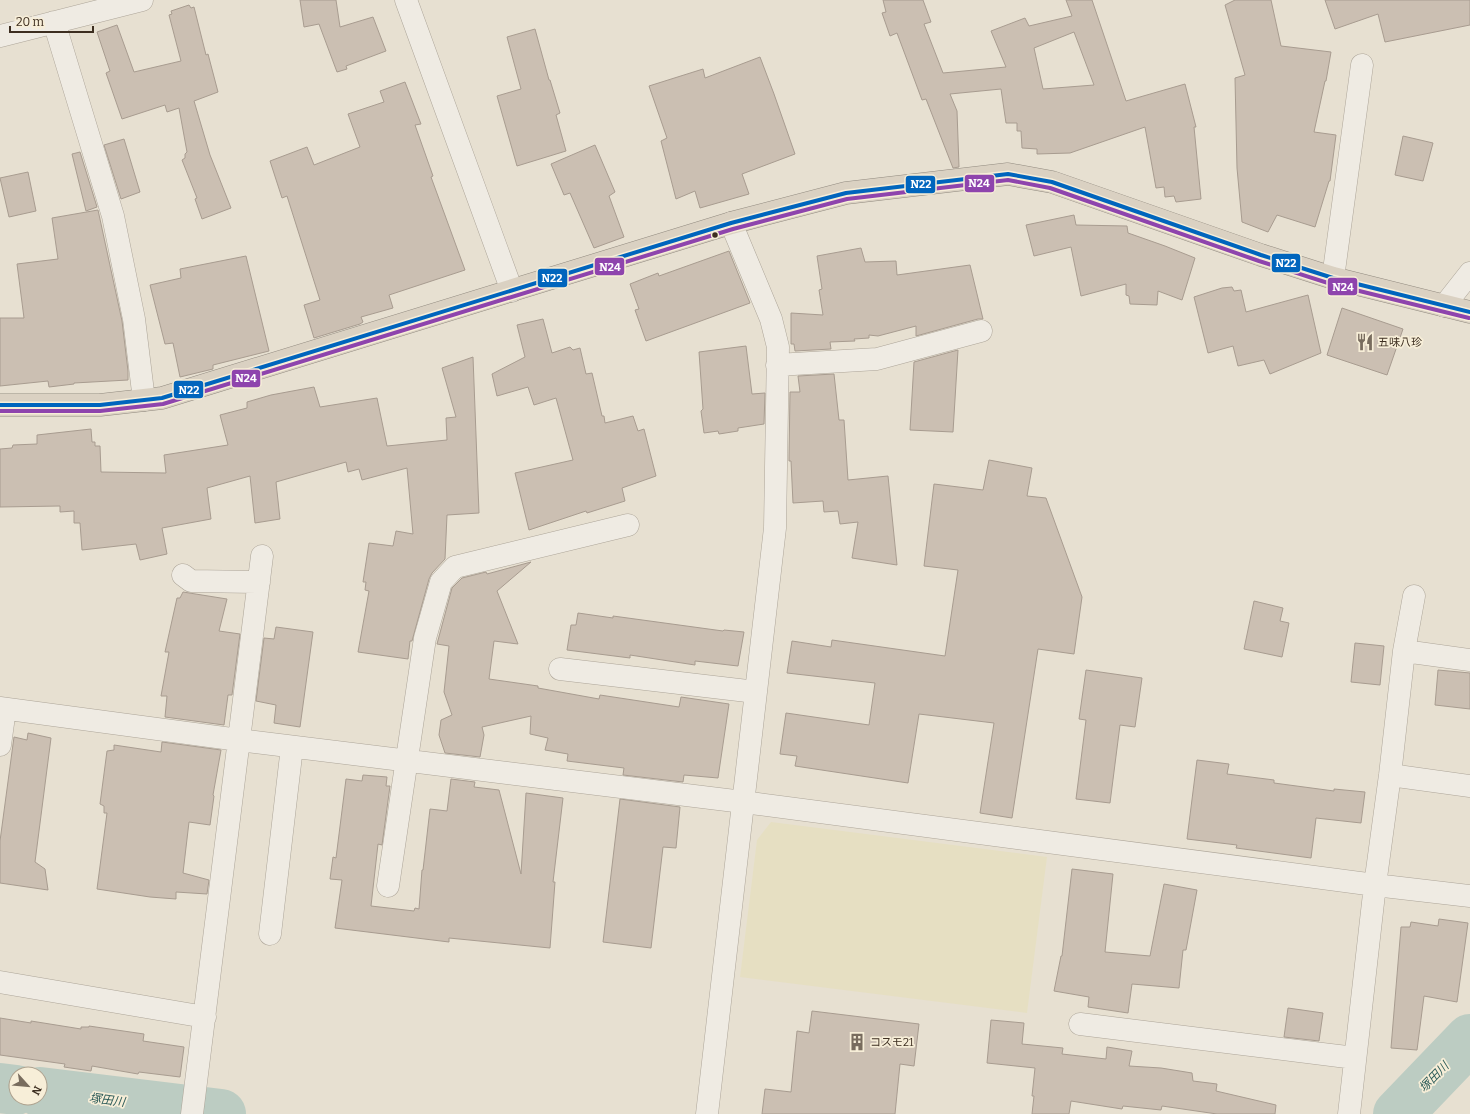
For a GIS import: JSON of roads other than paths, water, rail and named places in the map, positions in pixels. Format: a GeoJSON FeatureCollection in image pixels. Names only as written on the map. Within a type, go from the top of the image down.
{"type":"FeatureCollection","features":[{"type":"Feature","properties":{"kind":"highway"},"geometry":{"type":"LineString","coordinates":[[0,405],[100,405],[162,398],[731,223],[846,193],[1008,174],[1052,182],[1261,255],[1333,278],[1470,312]]}},
{"type":"Feature","properties":{"kind":"street"},"geometry":{"type":"LineString","coordinates":[[0,36],[142,0]]}},
{"type":"Feature","properties":{"kind":"street"},"geometry":{"type":"LineString","coordinates":[[406,0],[512,291]]}},
{"type":"Feature","properties":{"kind":"street"},"geometry":{"type":"LineString","coordinates":[[54,22],[113,216],[134,319],[144,400]]}},
{"type":"Feature","properties":{"kind":"street"},"geometry":{"type":"LineString","coordinates":[[1333,278],[1362,65]]}},
{"type":"Feature","properties":{"kind":"street"},"geometry":{"type":"LineString","coordinates":[[707,1114],[775,528],[778,347],[772,319],[731,223]]}},
{"type":"Feature","properties":{"kind":"street"},"geometry":{"type":"LineString","coordinates":[[1444,306],[1470,273]]}},
{"type":"Feature","properties":{"kind":"street"},"geometry":{"type":"LineString","coordinates":[[777,365],[877,359],[981,331]]}},
{"type":"Feature","properties":{"kind":"street"},"geometry":{"type":"LineString","coordinates":[[388,886],[425,638],[441,582],[455,568],[628,525]]}},
{"type":"Feature","properties":{"kind":"street"},"geometry":{"type":"LineString","coordinates":[[192,1114],[262,556]]}},
{"type":"Feature","properties":{"kind":"street"},"geometry":{"type":"LineString","coordinates":[[183,575],[191,582],[259,582]]}},
{"type":"Feature","properties":{"kind":"street"},"geometry":{"type":"LineString","coordinates":[[1349,1114],[1404,651],[1414,596]]}},
{"type":"Feature","properties":{"kind":"street"},"geometry":{"type":"LineString","coordinates":[[1404,651],[1470,660]]}},
{"type":"Feature","properties":{"kind":"street"},"geometry":{"type":"LineString","coordinates":[[560,669],[756,692]]}},
{"type":"Feature","properties":{"kind":"street"},"geometry":{"type":"LineString","coordinates":[[0,744],[2,709],[292,747],[743,802],[1375,885],[1470,896]]}},
{"type":"Feature","properties":{"kind":"street"},"geometry":{"type":"LineString","coordinates":[[270,934],[292,747]]}},
{"type":"Feature","properties":{"kind":"street"},"geometry":{"type":"LineString","coordinates":[[1390,775],[1470,786]]}},
{"type":"Feature","properties":{"kind":"street"},"geometry":{"type":"LineString","coordinates":[[0,982],[205,1017]]}},
{"type":"Feature","properties":{"kind":"street"},"geometry":{"type":"LineString","coordinates":[[1080,1024],[1355,1058]]}},
{"type":"Feature","properties":{"kind":"waterway","name":"塚田川"},"geometry":{"type":"LineString","coordinates":[[1398,1114],[1470,1039]]}},
{"type":"Feature","properties":{"kind":"waterway","name":"塚田川"},"geometry":{"type":"LineString","coordinates":[[0,1088],[8,1089]]}},
{"type":"Feature","properties":{"kind":"waterway","name":"塚田川"},"geometry":{"type":"LineString","coordinates":[[48,1093],[221,1114]]}},
{"type":"Feature","properties":{"kind":"place","name":"五味八珍"},"geometry":{"type":"Point","coordinates":[1365,342]}},
{"type":"Feature","properties":{"kind":"place","name":"コスモ21"},"geometry":{"type":"Point","coordinates":[857,1042]}}]}
